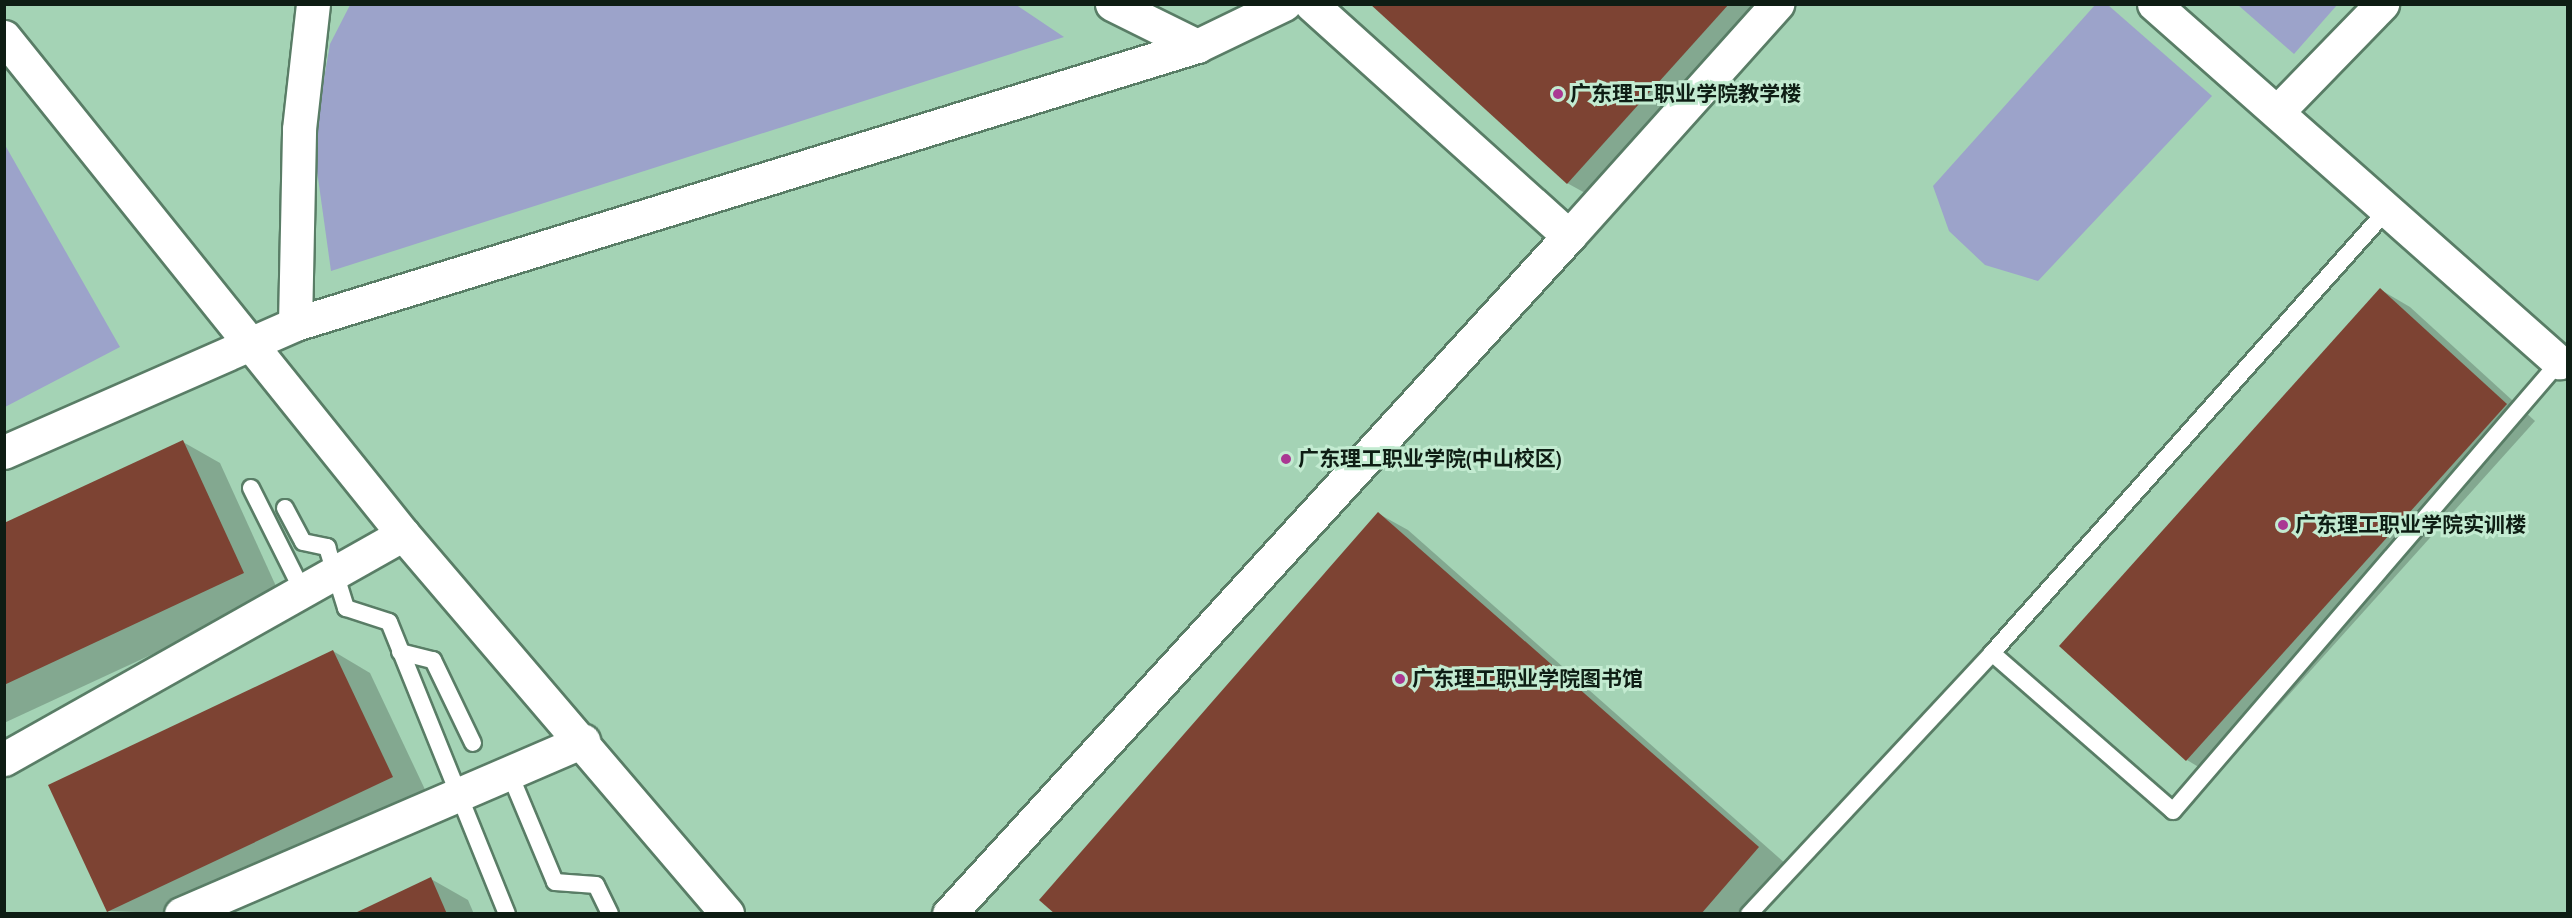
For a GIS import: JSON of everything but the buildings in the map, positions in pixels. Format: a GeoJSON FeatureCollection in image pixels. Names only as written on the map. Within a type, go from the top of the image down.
{"type":"FeatureCollection","features":[{"type":"Feature","properties":{"kind":"street"},"geometry":{"type":"LineString","coordinates":[[295,324],[299,129],[313,4]]}},
{"type":"Feature","properties":{"kind":"street"},"geometry":{"type":"LineString","coordinates":[[1112,4],[1197,46]]}},
{"type":"Feature","properties":{"kind":"street"},"geometry":{"type":"LineString","coordinates":[[4,452],[295,324],[1197,46],[1284,4]]}},
{"type":"Feature","properties":{"kind":"street"},"geometry":{"type":"LineString","coordinates":[[1311,4],[1569,236]]}},
{"type":"Feature","properties":{"kind":"street"},"geometry":{"type":"LineString","coordinates":[[948,914],[1569,236],[1777,4]]}},
{"type":"Feature","properties":{"kind":"street"},"geometry":{"type":"LineString","coordinates":[[2154,4],[2559,362]]}},
{"type":"Feature","properties":{"kind":"street"},"geometry":{"type":"LineString","coordinates":[[2277,112],[2382,4]]}},
{"type":"Feature","properties":{"kind":"street"},"geometry":{"type":"LineString","coordinates":[[4,37],[403,534],[583,741],[727,914]]}},
{"type":"Feature","properties":{"kind":"street"},"geometry":{"type":"LineString","coordinates":[[4,759],[403,534]]}},
{"type":"Feature","properties":{"kind":"street"},"geometry":{"type":"LineString","coordinates":[[181,914],[583,741]]}},
{"type":"Feature","properties":{"kind":"lane"},"geometry":{"type":"LineString","coordinates":[[1749,914],[1992,653],[2387,210]]}},
{"type":"Feature","properties":{"kind":"lane"},"geometry":{"type":"LineString","coordinates":[[1992,653],[2173,811],[2559,362]]}},
{"type":"Feature","properties":{"kind":"lane"},"geometry":{"type":"LineString","coordinates":[[250,488],[302,590]]}},
{"type":"Feature","properties":{"kind":"lane"},"geometry":{"type":"LineString","coordinates":[[285,508],[303,542],[327,547],[337,571],[346,608],[389,622],[456,795],[507,914]]}},
{"type":"Feature","properties":{"kind":"lane"},"geometry":{"type":"LineString","coordinates":[[400,652],[433,660],[473,743]]}},
{"type":"Feature","properties":{"kind":"lane"},"geometry":{"type":"LineString","coordinates":[[509,772],[555,882],[596,885],[610,914]]}},
{"type":"Feature","properties":{"kind":"shaded area"},"geometry":{"type":"Polygon","coordinates":[[[1015,4],[1064,37],[331,271],[313,142],[330,44],[350,5],[1015,4]]]}},
{"type":"Feature","properties":{"kind":"shaded area","name":"广东理工职业学院(中山校区)"},"geometry":{"type":"Polygon","coordinates":[[[5,5],[2567,5],[2567,913],[5,913],[5,5]]]}},
{"type":"Feature","properties":{"kind":"shaded area"},"geometry":{"type":"Polygon","coordinates":[[[2095,5],[2108,5],[2212,96],[2038,281],[1985,265],[1949,231],[1933,186],[2095,5]]]}},
{"type":"Feature","properties":{"kind":"shaded area"},"geometry":{"type":"Polygon","coordinates":[[[2238,5],[2337,5],[2294,54],[2238,5]]]}},
{"type":"Feature","properties":{"kind":"shaded area"},"geometry":{"type":"Polygon","coordinates":[[[5,145],[120,347],[4,407],[5,145]]]}},
{"type":"Feature","properties":{"kind":"place","name":"广东理工职业学院教学楼"},"geometry":{"type":"Point","coordinates":[1558,94]}},
{"type":"Feature","properties":{"kind":"place","name":"广东理工职业学院(中山校区)"},"geometry":{"type":"Point","coordinates":[1286,459]}},
{"type":"Feature","properties":{"kind":"place","name":"广东理工职业学院实训楼"},"geometry":{"type":"Point","coordinates":[2283,525]}},
{"type":"Feature","properties":{"kind":"place","name":"广东理工职业学院图书馆"},"geometry":{"type":"Point","coordinates":[1400,679]}}]}
